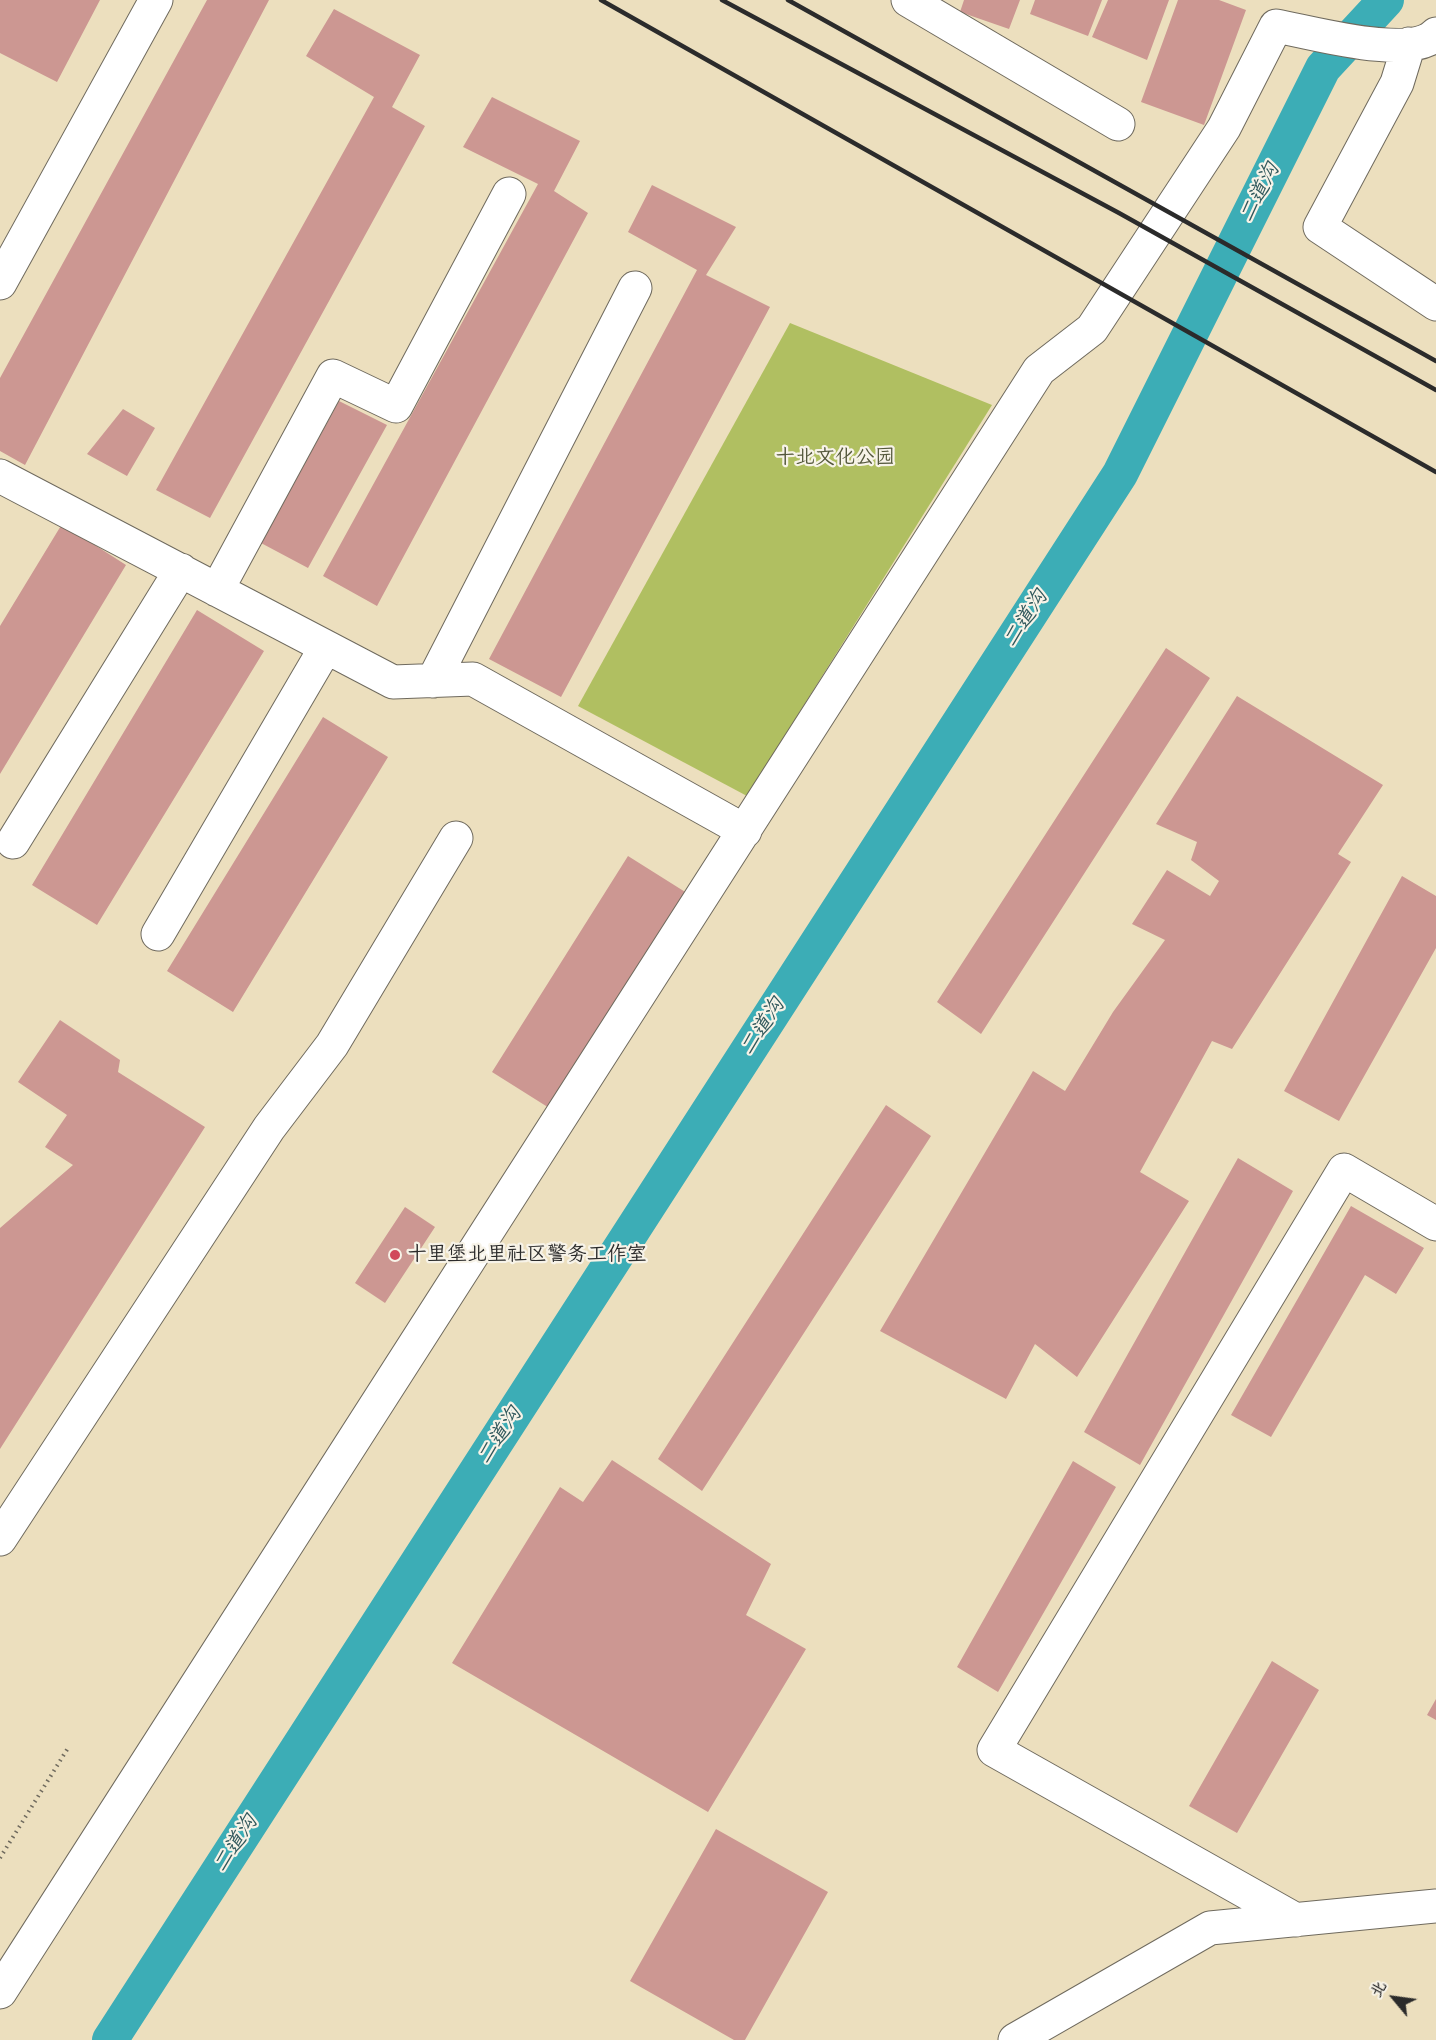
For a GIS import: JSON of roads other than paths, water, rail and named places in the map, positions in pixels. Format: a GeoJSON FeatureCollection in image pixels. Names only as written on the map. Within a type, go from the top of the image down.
{"type":"FeatureCollection","features":[{"type":"Feature","properties":{"kind":"street"},"geometry":{"type":"LineString","coordinates":[[0,283],[156,0]]}},
{"type":"Feature","properties":{"kind":"street"},"geometry":{"type":"LineString","coordinates":[[908,0],[1118,124]]}},
{"type":"Feature","properties":{"kind":"street"},"geometry":{"type":"LineString","coordinates":[[0,1992],[1039,370],[1092,329],[1224,128],[1276,26],[1413,42],[1397,83],[1320,227],[1436,303]]}},
{"type":"Feature","properties":{"kind":"street"},"geometry":{"type":"LineString","coordinates":[[217,590],[333,376],[396,406],[509,194]]}},
{"type":"Feature","properties":{"kind":"street"},"geometry":{"type":"LineString","coordinates":[[433,681],[635,288]]}},
{"type":"Feature","properties":{"kind":"street"},"geometry":{"type":"LineString","coordinates":[[0,476],[393,682],[473,679],[745,831]]}},
{"type":"Feature","properties":{"kind":"street"},"geometry":{"type":"LineString","coordinates":[[13,842],[181,570]]}},
{"type":"Feature","properties":{"kind":"street"},"geometry":{"type":"LineString","coordinates":[[158,934],[326,647]]}},
{"type":"Feature","properties":{"kind":"street"},"geometry":{"type":"LineString","coordinates":[[0,1539],[269,1128],[332,1045],[456,838]]}},
{"type":"Feature","properties":{"kind":"street"},"geometry":{"type":"LineString","coordinates":[[1296,1920],[994,1750],[1344,1170],[1436,1224]]}},
{"type":"Feature","properties":{"kind":"street"},"geometry":{"type":"LineString","coordinates":[[1016,2040],[1210,1928],[1436,1906]]}},
{"type":"Feature","properties":{"kind":"waterway","name":"二道沟"},"geometry":{"type":"LineString","coordinates":[[110,2040],[1120,474],[1323,68],[1386,0]]}},
{"type":"Feature","properties":{"kind":"railway"},"geometry":{"type":"LineString","coordinates":[[601,0],[1436,472]]}},
{"type":"Feature","properties":{"kind":"railway"},"geometry":{"type":"LineString","coordinates":[[722,0],[1119,213],[1436,390]]}},
{"type":"Feature","properties":{"kind":"railway"},"geometry":{"type":"LineString","coordinates":[[788,0],[1436,361]]}},
{"type":"Feature","properties":{"kind":"place","name":"十里堡北里社区警务工作室"},"geometry":{"type":"Point","coordinates":[395,1255]}},
{"type":"Feature","properties":{"kind":"park label","name":"十北文化公园"},"geometry":{"type":"Point","coordinates":[835,458]}}]}
